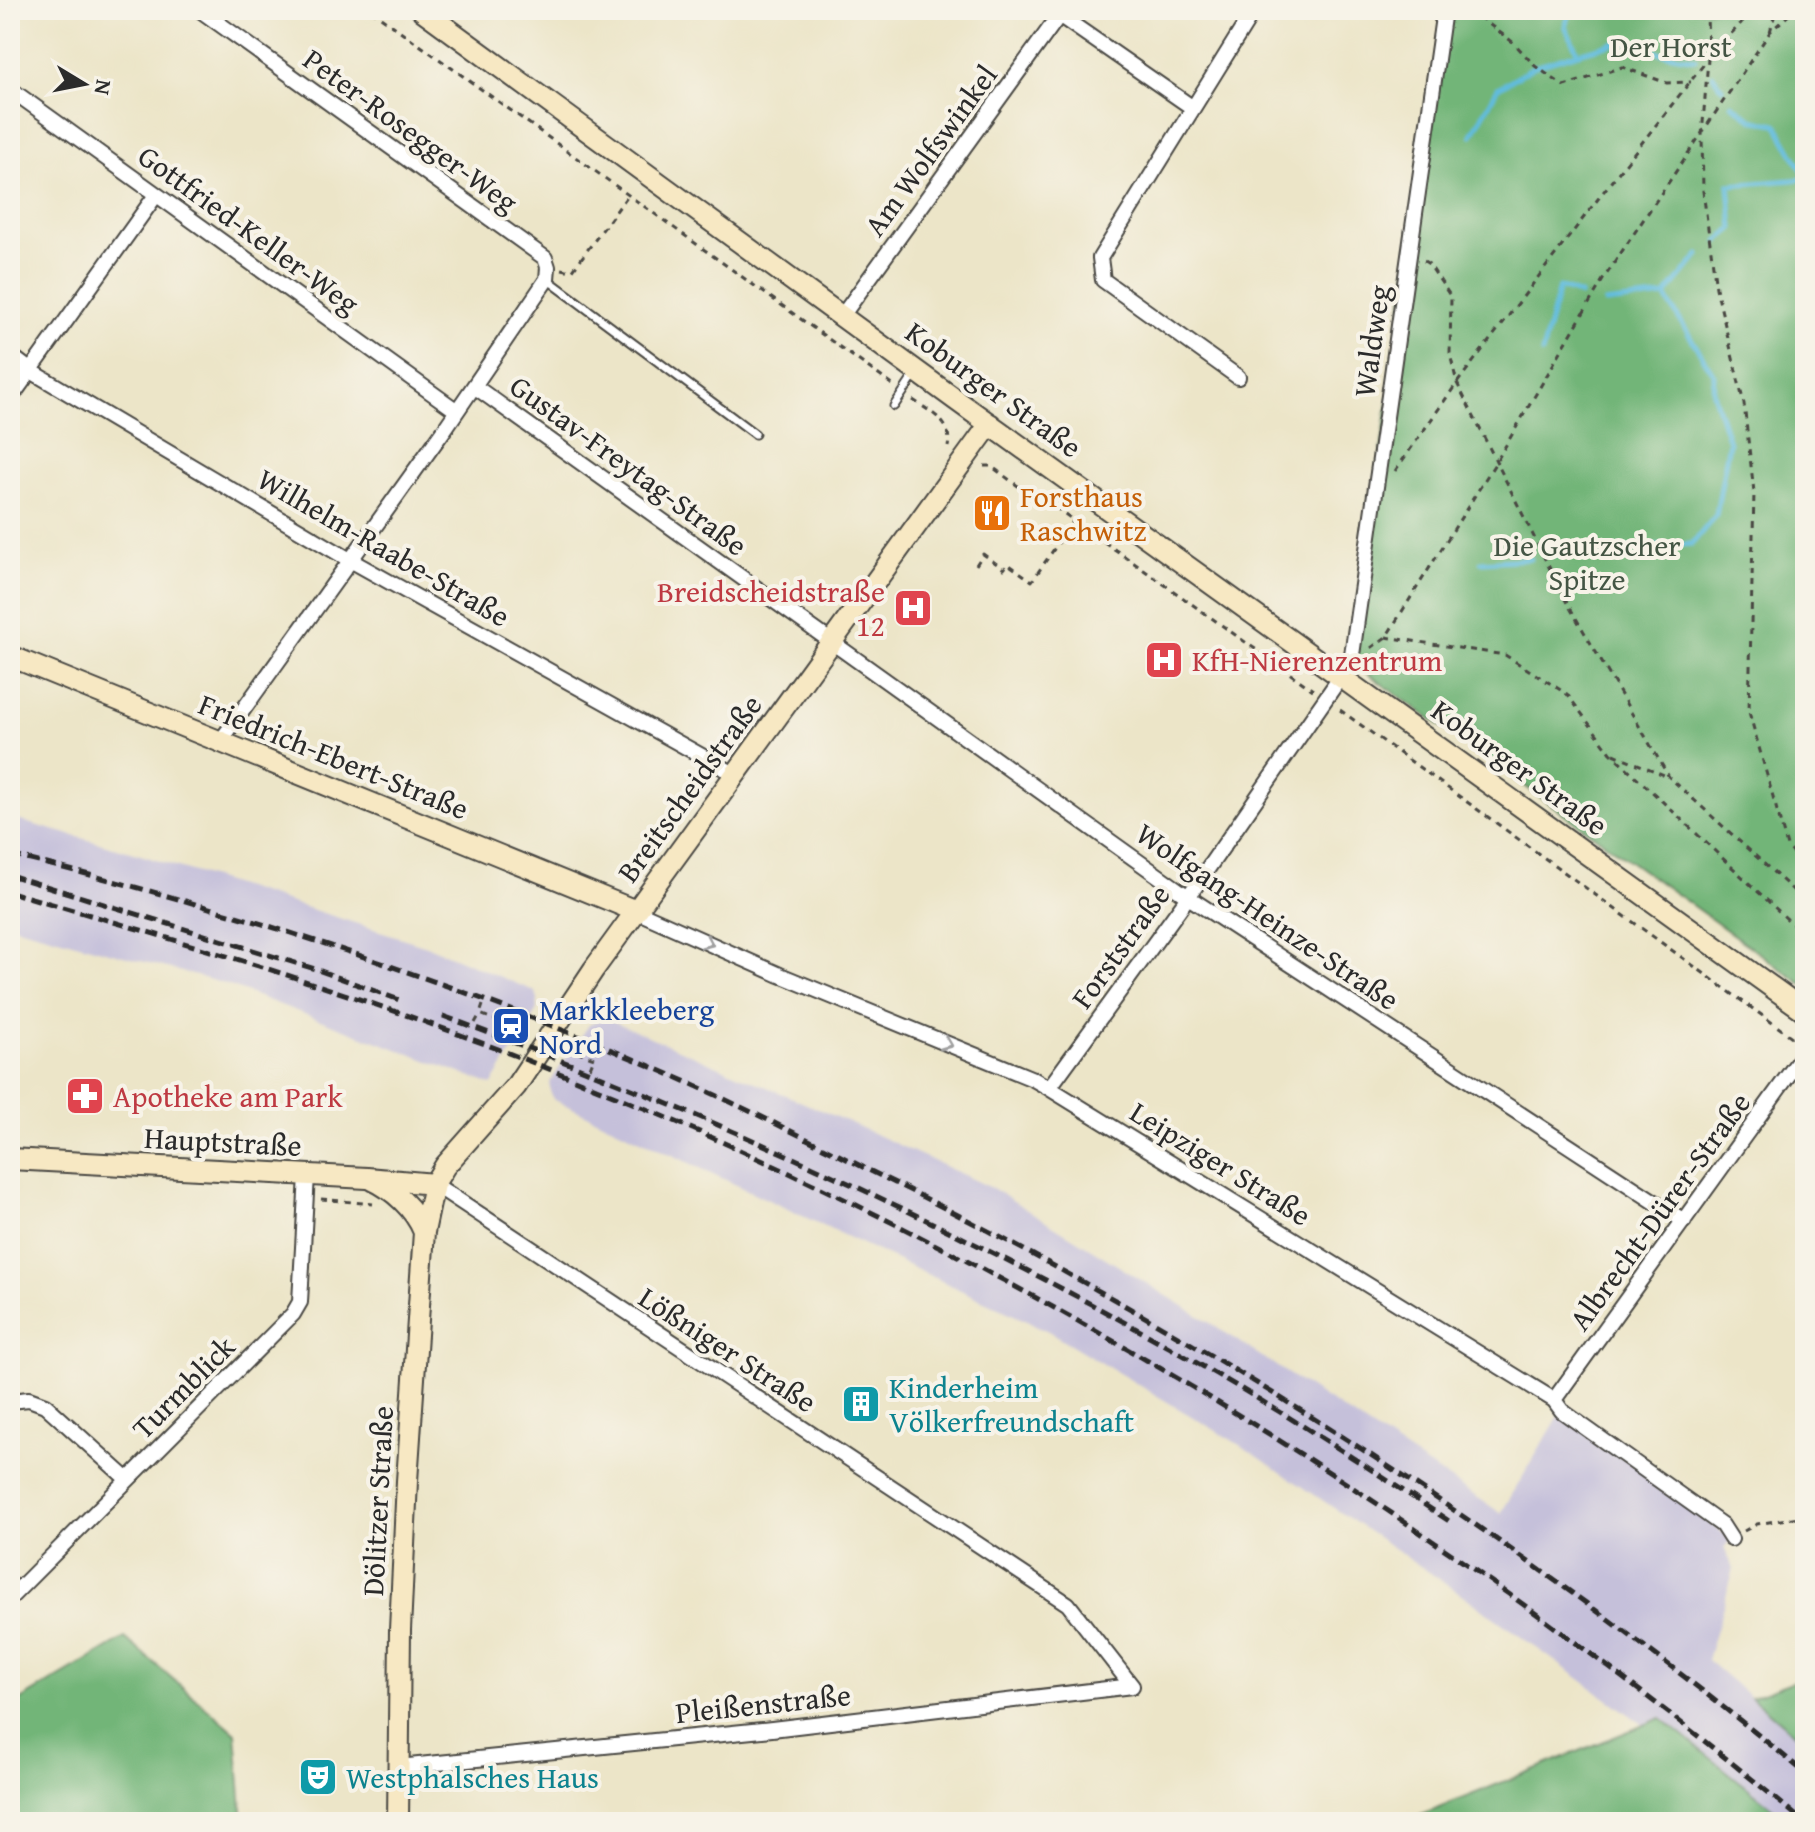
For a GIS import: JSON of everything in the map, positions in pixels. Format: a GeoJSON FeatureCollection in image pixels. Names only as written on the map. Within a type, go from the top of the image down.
{"type":"FeatureCollection","features":[{"type":"Feature","properties":{"kind":"main road","name":"Koburger Straße"},"geometry":{"type":"LineString","coordinates":[[422,10],[1805,1011]]}},
{"type":"Feature","properties":{"kind":"main road","name":"Breitscheidstraße"},"geometry":{"type":"LineString","coordinates":[[434,1184],[445,1166],[516,1086],[636,911],[990,424]]}},
{"type":"Feature","properties":{"kind":"main road","name":"Friedrich-Ebert-Straße"},"geometry":{"type":"LineString","coordinates":[[10,656],[636,911]]}},
{"type":"Feature","properties":{"kind":"main road","name":"Hauptstraße"},"geometry":{"type":"LineString","coordinates":[[10,1159],[434,1184]]}},
{"type":"Feature","properties":{"kind":"main road"},"geometry":{"type":"LineString","coordinates":[[367,1178],[399,1198],[424,1232]]}},
{"type":"Feature","properties":{"kind":"main road","name":"Dölitzer Straße"},"geometry":{"type":"LineString","coordinates":[[398,1822],[400,1630],[424,1232],[434,1184]]}},
{"type":"Feature","properties":{"kind":"street","name":"Peter-Rosegger-Weg"},"geometry":{"type":"LineString","coordinates":[[200,10],[545,258],[547,273]]}},
{"type":"Feature","properties":{"kind":"street"},"geometry":{"type":"LineString","coordinates":[[1238,377],[1103,280],[1100,258],[1254,10]]}},
{"type":"Feature","properties":{"kind":"street","name":"Waldweg"},"geometry":{"type":"LineString","coordinates":[[1343,676],[1351,662],[1444,10]]}},
{"type":"Feature","properties":{"kind":"street","name":"Am Wolfswinkel"},"geometry":{"type":"LineString","coordinates":[[842,316],[1061,12],[1193,108]]}},
{"type":"Feature","properties":{"kind":"street","name":"Gottfried-Keller-Weg"},"geometry":{"type":"LineString","coordinates":[[10,89],[457,411]]}},
{"type":"Feature","properties":{"kind":"street"},"geometry":{"type":"LineString","coordinates":[[10,399],[156,195]]}},
{"type":"Feature","properties":{"kind":"street"},"geometry":{"type":"LineString","coordinates":[[220,742],[457,411],[547,273]]}},
{"type":"Feature","properties":{"kind":"street","name":"Wilhelm-Raabe-Straße"},"geometry":{"type":"LineString","coordinates":[[10,355],[31,371],[350,560],[736,775]]}},
{"type":"Feature","properties":{"kind":"street","name":"Gustav-Freytag-Straße"},"geometry":{"type":"LineString","coordinates":[[474,386],[833,642]]}},
{"type":"Feature","properties":{"kind":"street","name":"Wolfgang-Heinze-Straße"},"geometry":{"type":"LineString","coordinates":[[833,642],[1188,897],[1684,1221]]}},
{"type":"Feature","properties":{"kind":"street","name":"Forststraße"},"geometry":{"type":"LineString","coordinates":[[1049,1088],[1343,676]]}},
{"type":"Feature","properties":{"kind":"street","name":"Leipziger Straße"},"geometry":{"type":"LineString","coordinates":[[636,911],[1049,1088],[1554,1400],[1559,1408],[1722,1525],[1731,1539]]}},
{"type":"Feature","properties":{"kind":"street","name":"Albrecht-Dürer-Straße"},"geometry":{"type":"LineString","coordinates":[[1554,1400],[1684,1221],[1801,1046]]}},
{"type":"Feature","properties":{"kind":"street","name":"Turmblick"},"geometry":{"type":"LineString","coordinates":[[10,1598],[293,1314],[300,1302],[307,1175]]}},
{"type":"Feature","properties":{"kind":"street","name":"Lößniger Straße"},"geometry":{"type":"LineString","coordinates":[[434,1184],[1068,1604],[1132,1686]]}},
{"type":"Feature","properties":{"kind":"street"},"geometry":{"type":"LineString","coordinates":[[10,1401],[29,1399],[45,1405],[127,1479]]}},
{"type":"Feature","properties":{"kind":"street","name":"Pleißenstraße"},"geometry":{"type":"LineString","coordinates":[[399,1767],[772,1729],[1132,1686]]}},
{"type":"Feature","properties":{"kind":"lane"},"geometry":{"type":"LineString","coordinates":[[547,273],[755,434]]}},
{"type":"Feature","properties":{"kind":"lane"},"geometry":{"type":"LineString","coordinates":[[894,406],[917,371]]}},
{"type":"Feature","properties":{"kind":"path"},"geometry":{"type":"LineString","coordinates":[[1470,10],[1514,43],[1535,66],[1564,86],[1622,67],[1667,83],[1691,82]]}},
{"type":"Feature","properties":{"kind":"path"},"geometry":{"type":"LineString","coordinates":[[1707,10],[1703,191],[1716,288],[1744,404],[1754,492],[1749,712],[1787,846],[1805,866]]}},
{"type":"Feature","properties":{"kind":"path"},"geometry":{"type":"LineString","coordinates":[[1394,474],[1457,383],[1708,59],[1753,10]]}},
{"type":"Feature","properties":{"kind":"path"},"geometry":{"type":"LineString","coordinates":[[1770,32],[1776,10]]}},
{"type":"Feature","properties":{"kind":"path"},"geometry":{"type":"LineString","coordinates":[[1794,10],[1770,32],[1604,278],[1496,462],[1386,637],[1505,655],[1567,694],[1611,753],[1805,936]]}},
{"type":"Feature","properties":{"kind":"path"},"geometry":{"type":"LineString","coordinates":[[374,11],[942,421],[948,428],[948,447],[942,456]]}},
{"type":"Feature","properties":{"kind":"path"},"geometry":{"type":"LineString","coordinates":[[547,273],[572,271],[628,195]]}},
{"type":"Feature","properties":{"kind":"path"},"geometry":{"type":"LineString","coordinates":[[1409,253],[1429,264],[1451,297],[1450,354],[1457,383],[1566,601],[1669,777],[1805,901]]}},
{"type":"Feature","properties":{"kind":"path"},"geometry":{"type":"LineString","coordinates":[[981,469],[985,465],[991,466],[1045,506],[1055,507],[1313,690]]}},
{"type":"Feature","properties":{"kind":"path"},"geometry":{"type":"LineString","coordinates":[[976,565],[983,554],[1004,569],[1008,564],[1032,581],[1074,520]]}},
{"type":"Feature","properties":{"kind":"path"},"geometry":{"type":"LineString","coordinates":[[1340,710],[1801,1046]]}},
{"type":"Feature","properties":{"kind":"path"},"geometry":{"type":"LineString","coordinates":[[1611,753],[1669,777]]}},
{"type":"Feature","properties":{"kind":"path"},"geometry":{"type":"LineString","coordinates":[[475,1023],[483,1005]]}},
{"type":"Feature","properties":{"kind":"path"},"geometry":{"type":"LineString","coordinates":[[480,1014],[528,1032]]}},
{"type":"Feature","properties":{"kind":"path"},"geometry":{"type":"LineString","coordinates":[[566,1047],[594,1058]]}},
{"type":"Feature","properties":{"kind":"path"},"geometry":{"type":"LineString","coordinates":[[590,1068],[599,1049]]}},
{"type":"Feature","properties":{"kind":"path"},"geometry":{"type":"LineString","coordinates":[[1731,1539],[1757,1524],[1805,1516]]}},
{"type":"Feature","properties":{"kind":"shaded area"},"geometry":{"type":"Polygon","coordinates":[[[10,818],[131,852],[430,947],[534,991],[538,998],[537,1010],[492,1085],[222,983],[10,925],[10,818]]]}},
{"type":"Feature","properties":{"kind":"shaded area"},"geometry":{"type":"Polygon","coordinates":[[[608,1019],[853,1124],[994,1189],[1201,1317],[1501,1513],[1562,1411],[1731,1539],[1724,1548],[1734,1569],[1707,1660],[1805,1743],[1805,1822],[1765,1822],[1644,1725],[1457,1591],[1245,1448],[1048,1331],[553,1099],[550,1082],[589,1025],[608,1019]]]}},
{"type":"Feature","properties":{"kind":"green space","name":"Die Gautzscher Spitze"},"geometry":{"type":"Polygon","coordinates":[[[1444,10],[1805,10],[1805,986],[1351,662],[1444,10]]]}},
{"type":"Feature","properties":{"kind":"green space"},"geometry":{"type":"Polygon","coordinates":[[[125,1638],[236,1733],[243,1822],[10,1822],[10,1706],[125,1638]]]}},
{"type":"Feature","properties":{"kind":"green space"},"geometry":{"type":"Polygon","coordinates":[[[1805,1677],[1805,1743],[1751,1697],[1805,1677]]]}},
{"type":"Feature","properties":{"kind":"green space"},"geometry":{"type":"Polygon","coordinates":[[[1661,1718],[1790,1822],[1404,1822],[1644,1725],[1661,1718]]]}},
{"type":"Feature","properties":{"kind":"waterway"},"geometry":{"type":"LineString","coordinates":[[1572,10],[1565,26],[1578,53],[1621,41],[1637,44],[1645,50],[1695,59]]}},
{"type":"Feature","properties":{"kind":"waterway"},"geometry":{"type":"LineString","coordinates":[[1472,135],[1498,88],[1535,66],[1578,53]]}},
{"type":"Feature","properties":{"kind":"waterway"},"geometry":{"type":"LineString","coordinates":[[1713,75],[1722,88]]}},
{"type":"Feature","properties":{"kind":"waterway"},"geometry":{"type":"LineString","coordinates":[[1732,104],[1753,120],[1776,124],[1805,175]]}},
{"type":"Feature","properties":{"kind":"waterway"},"geometry":{"type":"LineString","coordinates":[[1718,241],[1733,229],[1729,185],[1805,179]]}},
{"type":"Feature","properties":{"kind":"waterway"},"geometry":{"type":"LineString","coordinates":[[1554,554],[1692,544],[1716,515],[1729,442],[1713,393],[1714,375],[1665,296],[1699,255]]}},
{"type":"Feature","properties":{"kind":"waterway"},"geometry":{"type":"LineString","coordinates":[[1542,353],[1559,287],[1580,295]]}},
{"type":"Feature","properties":{"kind":"waterway"},"geometry":{"type":"LineString","coordinates":[[1605,303],[1665,296]]}},
{"type":"Feature","properties":{"kind":"waterway"},"geometry":{"type":"LineString","coordinates":[[1481,562],[1530,559]]}},
{"type":"Feature","properties":{"kind":"railway"},"geometry":{"type":"LineString","coordinates":[[10,855],[269,926],[522,1014],[687,1082],[899,1185],[1138,1313],[1368,1454],[1591,1607],[1805,1773]]}},
{"type":"Feature","properties":{"kind":"railway"},"geometry":{"type":"LineString","coordinates":[[10,875],[318,970],[402,1001]]}},
{"type":"Feature","properties":{"kind":"railway"},"geometry":{"type":"LineString","coordinates":[[10,892],[265,968],[516,1056],[690,1128],[861,1207],[1028,1293],[1191,1386],[1351,1486],[1506,1592],[1657,1704],[1804,1822]]}},
{"type":"Feature","properties":{"kind":"railway"},"geometry":{"type":"LineString","coordinates":[[443,1016],[758,1142],[963,1238],[1064,1290],[1260,1400],[1449,1521]]}},
{"type":"Feature","properties":{"kind":"place","name":"Forsthaus Raschwitz"},"geometry":{"type":"Point","coordinates":[992,513]}},
{"type":"Feature","properties":{"kind":"place","name":"Breidscheidstraße 12"},"geometry":{"type":"Point","coordinates":[913,608]}},
{"type":"Feature","properties":{"kind":"place","name":"KfH-Nierenzentrum"},"geometry":{"type":"Point","coordinates":[1164,660]}},
{"type":"Feature","properties":{"kind":"place","name":"Markkleeberg Nord"},"geometry":{"type":"Point","coordinates":[511,1026]}},
{"type":"Feature","properties":{"kind":"place","name":"Apotheke am Park"},"geometry":{"type":"Point","coordinates":[85,1096]}},
{"type":"Feature","properties":{"kind":"place","name":"Kinderheim Völkerfreundschaft"},"geometry":{"type":"Point","coordinates":[861,1404]}},
{"type":"Feature","properties":{"kind":"place","name":"Westphalsches Haus"},"geometry":{"type":"Point","coordinates":[318,1777]}},
{"type":"Feature","properties":{"kind":"park label","name":"Der Horst"},"geometry":{"type":"Point","coordinates":[1671,46]}}]}
